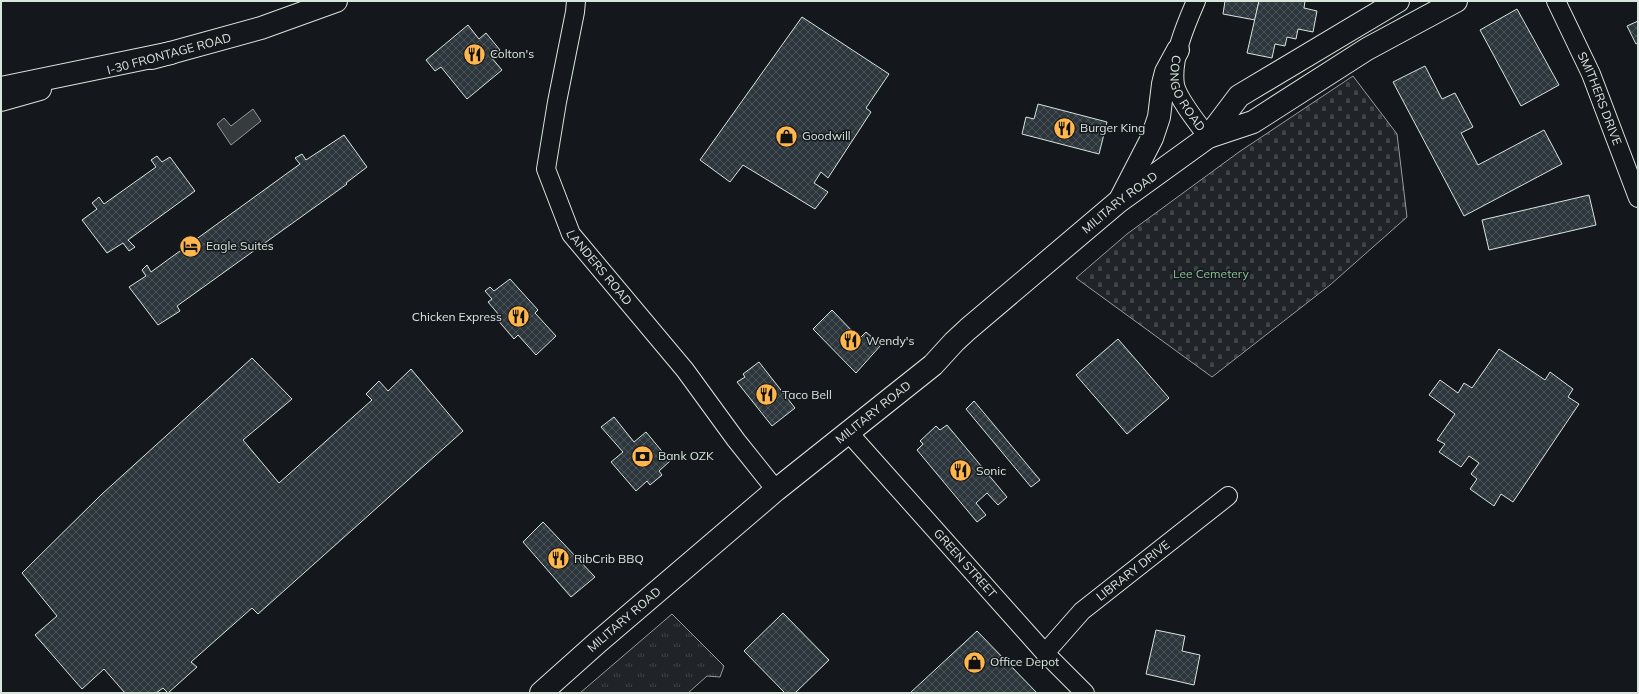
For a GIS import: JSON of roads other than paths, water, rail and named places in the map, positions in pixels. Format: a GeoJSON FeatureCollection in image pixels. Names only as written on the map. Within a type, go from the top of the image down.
{"type":"FeatureCollection","features":[{"type":"Feature","properties":{"kind":"main road","name":"I-30 FRONTAGE ROAD"},"geometry":{"type":"LineString","coordinates":[[1,100],[261,28],[336,1]]}},
{"type":"Feature","properties":{"kind":"main road","name":"MILITARY ROAD"},"geometry":{"type":"LineString","coordinates":[[541,693],[602,638],[776,490],[933,365],[968,329],[1118,202],[1208,137],[1239,96],[1398,1]]}},
{"type":"Feature","properties":{"kind":"main road","name":"MILITARY ROAD"},"geometry":{"type":"LineString","coordinates":[[1208,137],[1253,122],[1367,49],[1456,1]]}},
{"type":"Feature","properties":{"kind":"main road"},"geometry":{"type":"LineString","coordinates":[[1118,202],[1152,138],[1159,117],[1166,72],[1178,50]]}},
{"type":"Feature","properties":{"kind":"main road"},"geometry":{"type":"LineString","coordinates":[[1,88],[171,53]]}},
{"type":"Feature","properties":{"kind":"street","name":"LANDERS ROAD"},"geometry":{"type":"LineString","coordinates":[[576,1],[546,169],[571,234],[685,370],[736,440],[776,490]]}},
{"type":"Feature","properties":{"kind":"street","name":"CONGO ROAD"},"geometry":{"type":"LineString","coordinates":[[1196,1],[1183,31],[1178,50],[1175,85],[1188,110],[1208,137]]}},
{"type":"Feature","properties":{"kind":"street","name":"SMITHERS DRIVE"},"geometry":{"type":"LineString","coordinates":[[1556,1],[1591,74],[1638,198]]}},
{"type":"Feature","properties":{"kind":"street","name":"GREEN STREET"},"geometry":{"type":"LineString","coordinates":[[848,432],[1045,653],[1085,693]]}},
{"type":"Feature","properties":{"kind":"street","name":"LIBRARY DRIVE"},"geometry":{"type":"LineString","coordinates":[[1045,653],[1082,611],[1228,496]]}},
{"type":"Feature","properties":{"kind":"place","name":"Colton's"},"geometry":{"type":"Point","coordinates":[475,54]}},
{"type":"Feature","properties":{"kind":"place","name":"Burger King"},"geometry":{"type":"Point","coordinates":[1064,128]}},
{"type":"Feature","properties":{"kind":"place","name":"Goodwill"},"geometry":{"type":"Point","coordinates":[786,136]}},
{"type":"Feature","properties":{"kind":"place","name":"Eagle Suites"},"geometry":{"type":"Point","coordinates":[191,246]}},
{"type":"Feature","properties":{"kind":"place","name":"Chicken Express"},"geometry":{"type":"Point","coordinates":[518,317]}},
{"type":"Feature","properties":{"kind":"place","name":"Wendy's"},"geometry":{"type":"Point","coordinates":[850,341]}},
{"type":"Feature","properties":{"kind":"place","name":"Taco Bell"},"geometry":{"type":"Point","coordinates":[766,395]}},
{"type":"Feature","properties":{"kind":"place","name":"Bank OZK"},"geometry":{"type":"Point","coordinates":[642,456]}},
{"type":"Feature","properties":{"kind":"place","name":"Sonic"},"geometry":{"type":"Point","coordinates":[960,471]}},
{"type":"Feature","properties":{"kind":"place","name":"RibCrib BBQ"},"geometry":{"type":"Point","coordinates":[558,559]}},
{"type":"Feature","properties":{"kind":"place","name":"Office Depot"},"geometry":{"type":"Point","coordinates":[975,662]}},
{"type":"Feature","properties":{"kind":"park label","name":"Lee Cemetery"},"geometry":{"type":"Point","coordinates":[1211,274]}}]}
